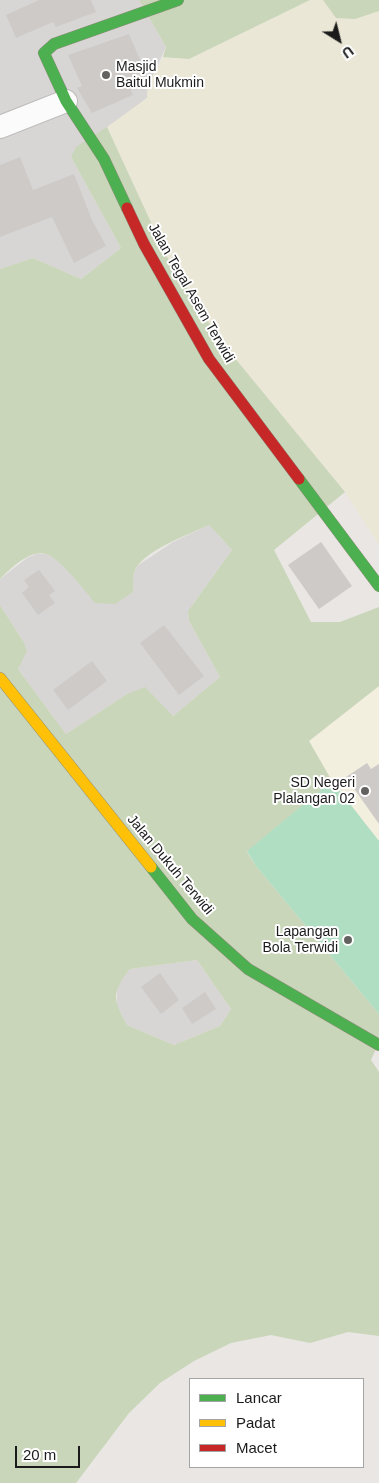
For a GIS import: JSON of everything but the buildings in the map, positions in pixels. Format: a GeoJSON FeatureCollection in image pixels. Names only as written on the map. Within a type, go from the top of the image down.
{"type":"FeatureCollection","features":[{"type":"Feature","properties":{"kind":"street","name":"Jalan Tegal Asem Terwidi"},"geometry":{"type":"LineString","coordinates":[[178,0],[49,47],[44,53],[66,101],[104,160],[144,244],[208,359],[379,586]]}},
{"type":"Feature","properties":{"kind":"street"},"geometry":{"type":"LineString","coordinates":[[0,127],[66,101]]}},
{"type":"Feature","properties":{"kind":"street","name":"Jalan Dukuh Terwidi"},"geometry":{"type":"LineString","coordinates":[[0,678],[192,919],[248,969],[379,1045]]}},
{"type":"Feature","properties":{"kind":"shaded area"},"geometry":{"type":"Polygon","coordinates":[[[0,0],[139,0],[166,47],[148,86],[147,98],[71,157],[121,248],[81,279],[33,258],[0,269],[0,0]]]}},
{"type":"Feature","properties":{"kind":"shaded area"},"geometry":{"type":"Polygon","coordinates":[[[310,0],[323,0],[336,18],[379,11],[379,545],[345,492],[220,340],[167,257],[107,127],[147,98],[148,86],[163,57],[189,59],[310,0]]]}},
{"type":"Feature","properties":{"kind":"shaded area"},"geometry":{"type":"Polygon","coordinates":[[[209,525],[232,550],[188,611],[189,621],[220,677],[173,716],[127,694],[66,734],[18,669],[23,641],[0,605],[0,579],[27,558],[36,554],[46,554],[133,592],[133,576],[137,566],[173,542],[209,525]]]}},
{"type":"Feature","properties":{"kind":"shaded area"},"geometry":{"type":"Polygon","coordinates":[[[379,686],[379,841],[332,781],[309,741],[379,686]]]}},
{"type":"Feature","properties":{"kind":"shaded area"},"geometry":{"type":"Polygon","coordinates":[[[197,960],[231,1009],[220,1026],[174,1045],[127,1025],[117,1006],[117,986],[130,969],[197,960]]]}},
{"type":"Feature","properties":{"kind":"green space"},"geometry":{"type":"Polygon","coordinates":[[[139,0],[310,0],[189,59],[163,57],[166,47],[139,0]]]}},
{"type":"Feature","properties":{"kind":"green space"},"geometry":{"type":"Polygon","coordinates":[[[323,0],[379,0],[379,11],[355,19],[336,18],[323,0]]]}},
{"type":"Feature","properties":{"kind":"green space"},"geometry":{"type":"Polygon","coordinates":[[[107,127],[167,257],[220,340],[345,492],[274,550],[311,622],[340,622],[379,607],[379,686],[309,741],[332,781],[247,852],[256,866],[379,1014],[379,1042],[371,1060],[379,1072],[379,1336],[348,1332],[310,1343],[271,1335],[231,1343],[194,1361],[160,1383],[129,1413],[76,1483],[0,1483],[0,605],[23,641],[27,651],[18,669],[66,734],[127,694],[145,687],[173,716],[220,677],[189,621],[188,611],[232,550],[209,525],[181,537],[152,553],[138,565],[134,574],[133,592],[115,604],[95,603],[65,568],[46,554],[33,554],[27,557],[0,579],[0,269],[33,258],[81,279],[121,248],[71,157],[76,147],[107,127]],[[197,960],[130,969],[120,984],[116,996],[119,1009],[127,1025],[174,1045],[220,1026],[231,1009],[197,960]]]}},
{"type":"Feature","properties":{"kind":"green space","name":"Lapangan Bola Terwidi"},"geometry":{"type":"Polygon","coordinates":[[[332,781],[379,841],[379,1014],[256,866],[247,851],[332,781]]]}},
{"type":"Feature","properties":{"kind":"traffic: fast"},"geometry":{"type":"LineString","coordinates":[[127,208],[104,159],[66,101],[44,53],[54,44],[178,0]]}},
{"type":"Feature","properties":{"kind":"traffic: fast"},"geometry":{"type":"LineString","coordinates":[[299,479],[379,586]]}},
{"type":"Feature","properties":{"kind":"traffic: fast"},"geometry":{"type":"LineString","coordinates":[[151,867],[192,919],[248,969],[379,1045]]}},
{"type":"Feature","properties":{"kind":"traffic: slow"},"geometry":{"type":"LineString","coordinates":[[0,678],[151,867]]}},
{"type":"Feature","properties":{"kind":"traffic: jam"},"geometry":{"type":"LineString","coordinates":[[127,208],[144,244],[209,359],[299,479]]}},
{"type":"Feature","properties":{"kind":"place","name":"Masjid Baitul Mukmin"},"geometry":{"type":"Point","coordinates":[106,75]}},
{"type":"Feature","properties":{"kind":"place","name":"SD Negeri Plalangan 02"},"geometry":{"type":"Point","coordinates":[365,791]}},
{"type":"Feature","properties":{"kind":"place","name":"Lapangan Bola Terwidi"},"geometry":{"type":"Point","coordinates":[348,940]}}]}
